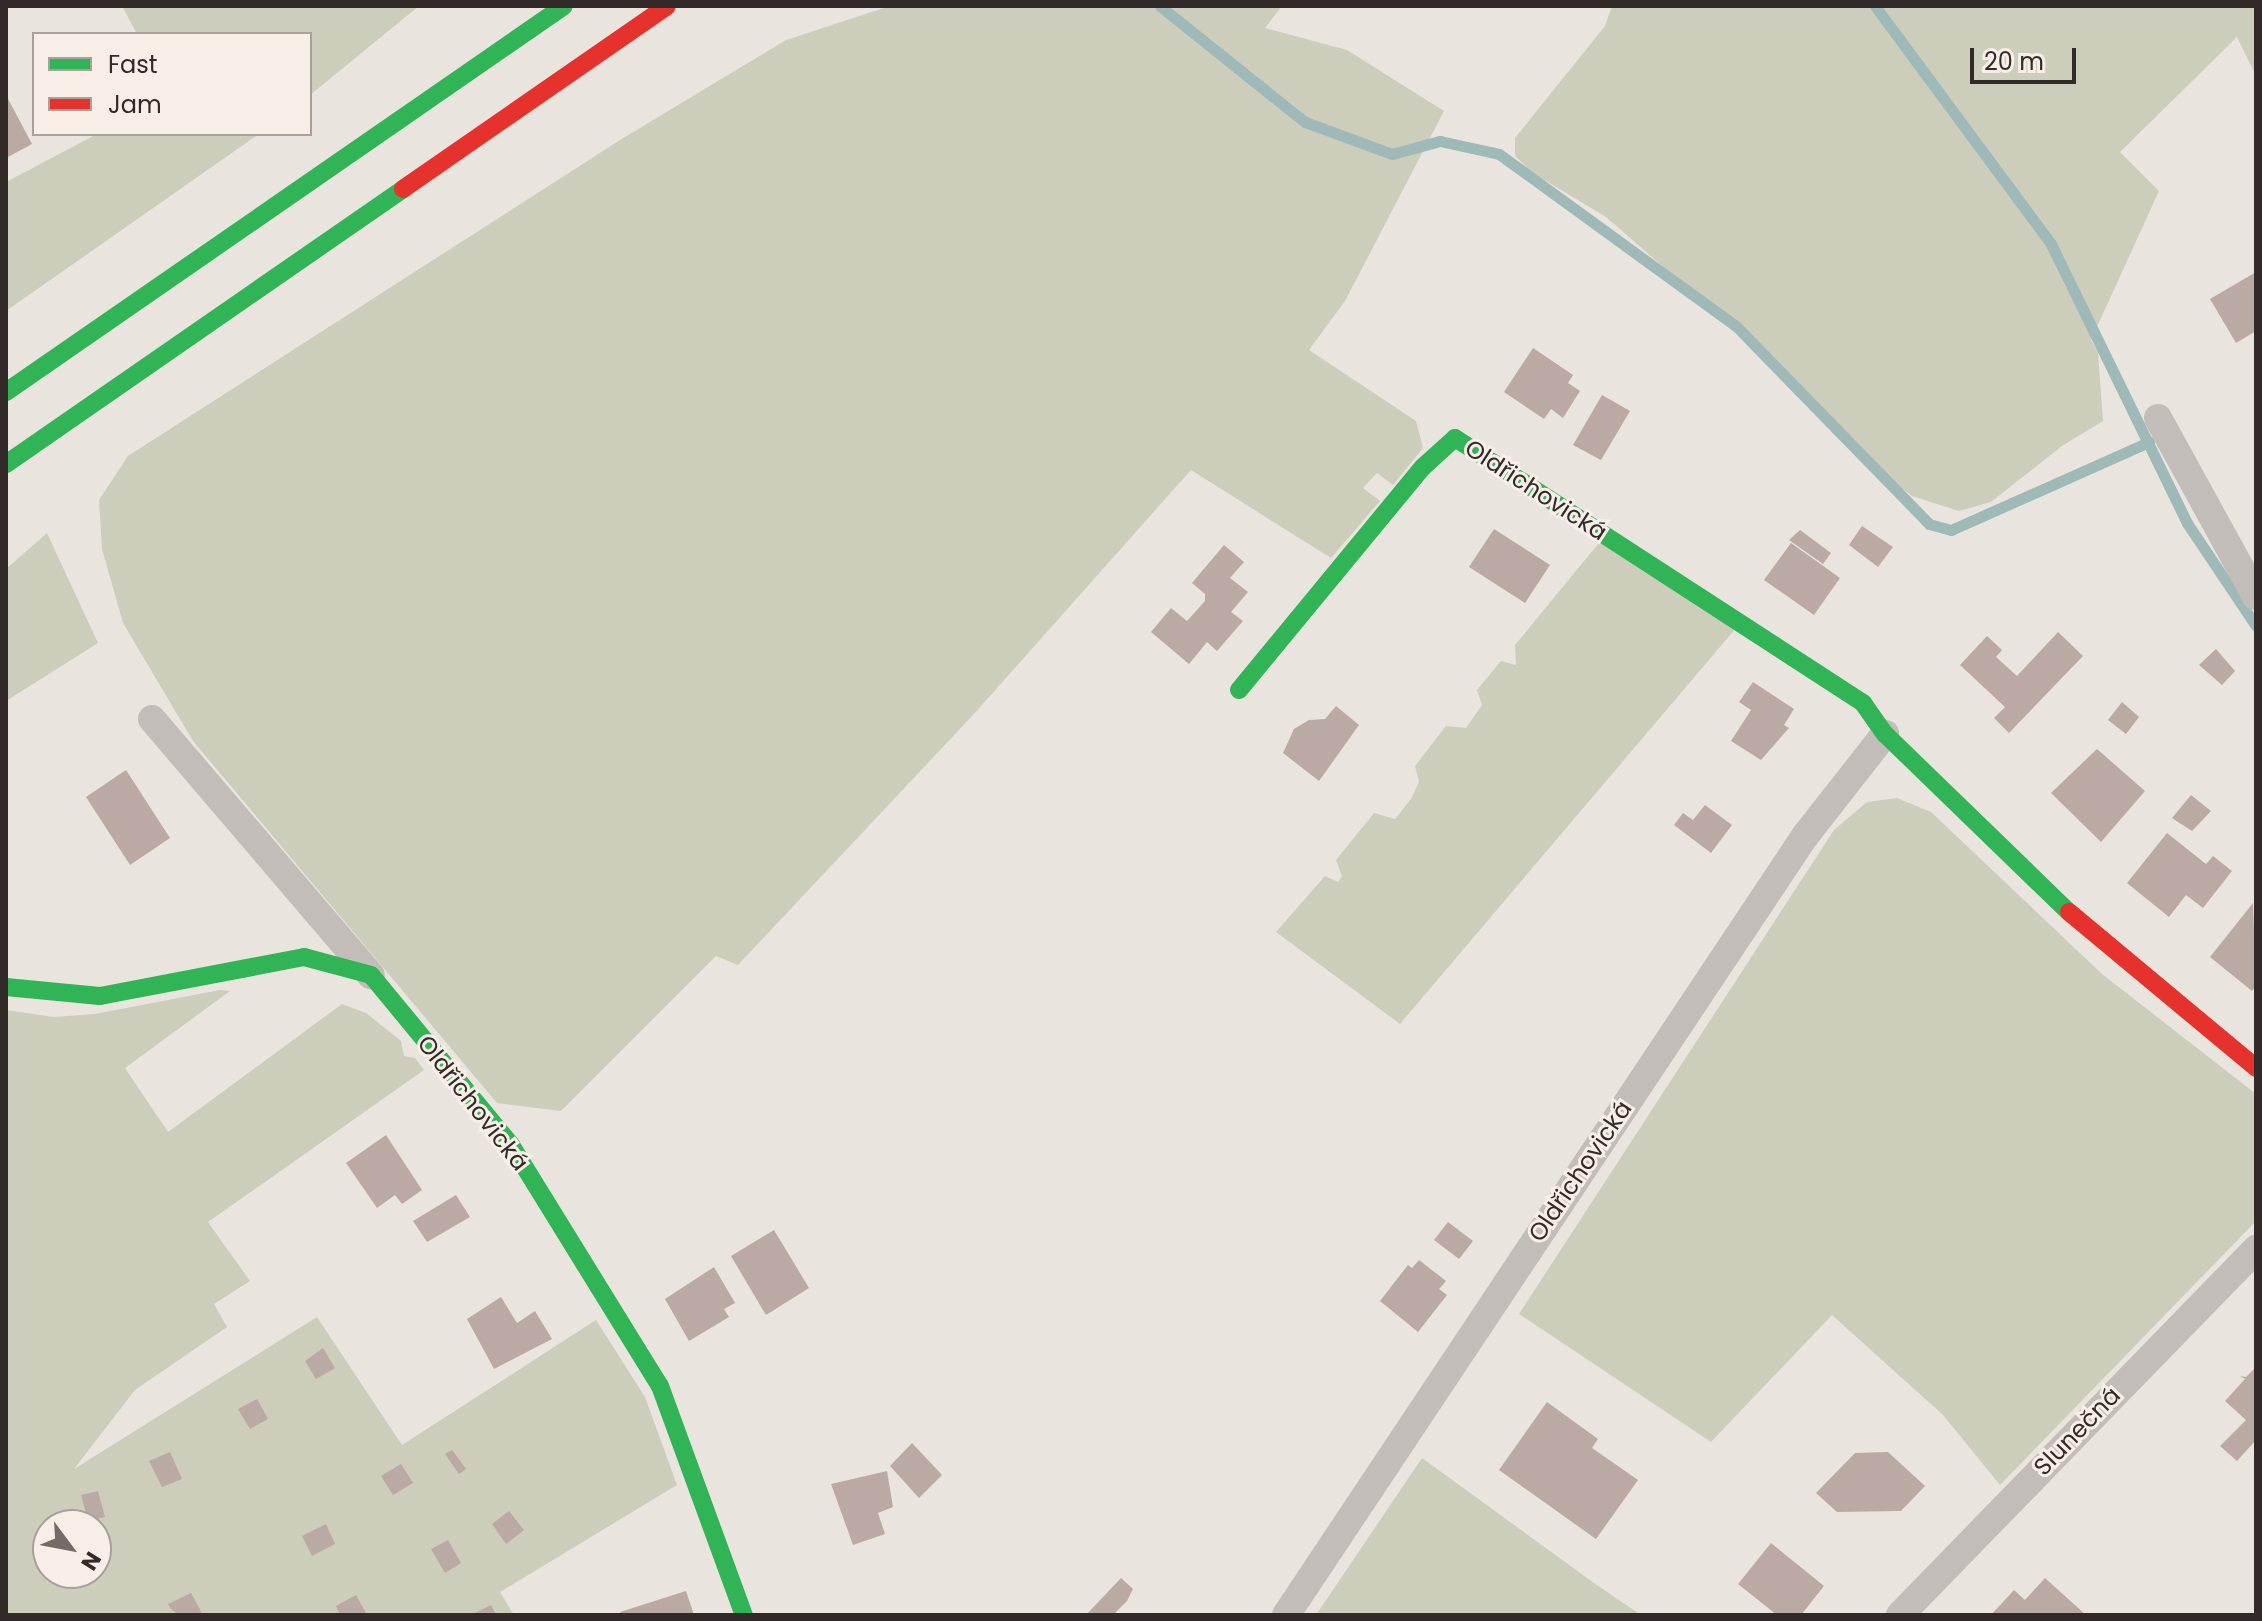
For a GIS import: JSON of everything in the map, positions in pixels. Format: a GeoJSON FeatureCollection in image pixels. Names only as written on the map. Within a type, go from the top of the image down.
{"type":"FeatureCollection","features":[{"type":"Feature","properties":{"kind":"main road"},"geometry":{"type":"LineString","coordinates":[[6,392],[564,6]]}},
{"type":"Feature","properties":{"kind":"main road"},"geometry":{"type":"LineString","coordinates":[[6,464],[667,6]]}},
{"type":"Feature","properties":{"kind":"main road","name":"Oldřichovická"},"geometry":{"type":"LineString","coordinates":[[1239,690],[1423,467],[1455,438],[1863,703],[1885,734],[2063,907],[2256,1068]]}},
{"type":"Feature","properties":{"kind":"main road"},"geometry":{"type":"LineString","coordinates":[[6,987],[100,996],[304,957],[371,975]]}},
{"type":"Feature","properties":{"kind":"main road","name":"Oldřichovická"},"geometry":{"type":"LineString","coordinates":[[371,975],[511,1145],[660,1386],[744,1615]]}},
{"type":"Feature","properties":{"kind":"street"},"geometry":{"type":"LineString","coordinates":[[2158,418],[2256,596]]}},
{"type":"Feature","properties":{"kind":"street"},"geometry":{"type":"LineString","coordinates":[[152,719],[371,975]]}},
{"type":"Feature","properties":{"kind":"street","name":"Oldřichovická"},"geometry":{"type":"LineString","coordinates":[[1286,1615],[1805,836],[1885,734]]}},
{"type":"Feature","properties":{"kind":"street","name":"Slunečná"},"geometry":{"type":"LineString","coordinates":[[1900,1615],[2256,1249]]}},
{"type":"Feature","properties":{"kind":"green space"},"geometry":{"type":"Polygon","coordinates":[[[122,6],[419,6],[312,93],[312,32],[136,32],[122,6]]]}},
{"type":"Feature","properties":{"kind":"green space"},"geometry":{"type":"Polygon","coordinates":[[[890,6],[1282,6],[1265,28],[1347,50],[1444,111],[1345,301],[1309,350],[1416,421],[1423,448],[1393,485],[1377,473],[1363,488],[1380,501],[1331,558],[1191,470],[973,715],[738,965],[716,956],[561,1111],[497,1103],[193,741],[123,623],[102,549],[99,500],[128,456],[620,140],[786,40],[890,6]]]}},
{"type":"Feature","properties":{"kind":"green space"},"geometry":{"type":"Polygon","coordinates":[[[1612,6],[2256,6],[2256,76],[2237,37],[2120,152],[2159,191],[2091,340],[2098,353],[2103,421],[2062,446],[1991,502],[1959,511],[1912,496],[1866,461],[1728,323],[1606,217],[1533,173],[1515,156],[1515,138],[1605,26],[1612,6]]]}},
{"type":"Feature","properties":{"kind":"green space"},"geometry":{"type":"Polygon","coordinates":[[[93,136],[256,136],[6,311],[6,182],[93,136]]]}},
{"type":"Feature","properties":{"kind":"green space"},"geometry":{"type":"Polygon","coordinates":[[[47,533],[98,643],[6,701],[6,569],[47,533]]]}},
{"type":"Feature","properties":{"kind":"green space"},"geometry":{"type":"Polygon","coordinates":[[[1603,538],[1736,628],[1400,1024],[1276,932],[1325,876],[1338,882],[1342,876],[1336,860],[1374,813],[1395,819],[1411,799],[1419,782],[1415,766],[1446,726],[1466,728],[1482,705],[1477,690],[1501,661],[1516,665],[1515,645],[1603,538]]]}},
{"type":"Feature","properties":{"kind":"green space"},"geometry":{"type":"Polygon","coordinates":[[[1897,798],[1931,812],[2102,974],[2256,1094],[2256,1221],[2000,1485],[1943,1415],[1832,1315],[1711,1442],[1519,1314],[1834,830],[1867,802],[1897,798]]]}},
{"type":"Feature","properties":{"kind":"green space"},"geometry":{"type":"Polygon","coordinates":[[[220,990],[230,991],[125,1068],[168,1132],[342,1004],[366,1013],[401,1041],[404,1056],[415,1058],[424,1070],[208,1222],[250,1281],[214,1304],[227,1327],[135,1390],[74,1469],[317,1317],[402,1445],[596,1320],[645,1397],[677,1485],[500,1592],[514,1615],[6,1615],[6,1010],[54,1017],[95,1014],[220,990]]]}},
{"type":"Feature","properties":{"kind":"green space"},"geometry":{"type":"Polygon","coordinates":[[[1422,1458],[1594,1583],[1641,1615],[1316,1615],[1422,1458]]]}},
{"type":"Feature","properties":{"kind":"building"},"geometry":{"type":"Polygon","coordinates":[[[6,95],[32,144],[6,158],[6,95]]]}},
{"type":"Feature","properties":{"kind":"building"},"geometry":{"type":"Polygon","coordinates":[[[2256,272],[2256,331],[2236,343],[2210,299],[2256,272]]]}},
{"type":"Feature","properties":{"kind":"building"},"geometry":{"type":"Polygon","coordinates":[[[1533,348],[1573,375],[1568,383],[1580,391],[1563,418],[1551,409],[1544,419],[1504,392],[1533,348]]]}},
{"type":"Feature","properties":{"kind":"building"},"geometry":{"type":"Polygon","coordinates":[[[1602,395],[1630,411],[1601,460],[1573,445],[1602,395]]]}},
{"type":"Feature","properties":{"kind":"building"},"geometry":{"type":"Polygon","coordinates":[[[1862,526],[1893,547],[1878,567],[1849,545],[1862,526]]]}},
{"type":"Feature","properties":{"kind":"building"},"geometry":{"type":"Polygon","coordinates":[[[1494,529],[1550,565],[1525,603],[1469,567],[1494,529]]]}},
{"type":"Feature","properties":{"kind":"building"},"geometry":{"type":"Polygon","coordinates":[[[1800,530],[1831,553],[1823,564],[1789,540],[1800,530]]]}},
{"type":"Feature","properties":{"kind":"building"},"geometry":{"type":"Polygon","coordinates":[[[1791,543],[1840,578],[1814,615],[1764,580],[1791,543]]]}},
{"type":"Feature","properties":{"kind":"building"},"geometry":{"type":"Polygon","coordinates":[[[1224,545],[1244,562],[1230,578],[1248,592],[1231,612],[1243,621],[1217,651],[1207,642],[1189,664],[1151,632],[1171,608],[1187,621],[1205,601],[1205,594],[1192,583],[1224,545]]]}},
{"type":"Feature","properties":{"kind":"building"},"geometry":{"type":"Polygon","coordinates":[[[2058,632],[2083,656],[2009,733],[1994,718],[2005,707],[1960,665],[1987,636],[2002,650],[1996,657],[2017,676],[2058,632]]]}},
{"type":"Feature","properties":{"kind":"building"},"geometry":{"type":"Polygon","coordinates":[[[2216,649],[2235,671],[2222,685],[2199,665],[2216,649]]]}},
{"type":"Feature","properties":{"kind":"building"},"geometry":{"type":"Polygon","coordinates":[[[1753,682],[1794,709],[1784,725],[1789,728],[1761,760],[1731,741],[1751,710],[1739,702],[1753,682]]]}},
{"type":"Feature","properties":{"kind":"building"},"geometry":{"type":"Polygon","coordinates":[[[2122,702],[2139,717],[2126,734],[2108,720],[2122,702]]]}},
{"type":"Feature","properties":{"kind":"building"},"geometry":{"type":"Polygon","coordinates":[[[1336,706],[1359,725],[1319,781],[1283,753],[1294,729],[1309,720],[1325,719],[1336,706]]]}},
{"type":"Feature","properties":{"kind":"building"},"geometry":{"type":"Polygon","coordinates":[[[2097,749],[2145,791],[2101,842],[2051,793],[2097,749]]]}},
{"type":"Feature","properties":{"kind":"building"},"geometry":{"type":"Polygon","coordinates":[[[126,770],[170,838],[130,865],[86,797],[126,770]]]}},
{"type":"Feature","properties":{"kind":"building"},"geometry":{"type":"Polygon","coordinates":[[[2191,795],[2211,811],[2192,831],[2172,818],[2191,795]]]}},
{"type":"Feature","properties":{"kind":"building"},"geometry":{"type":"Polygon","coordinates":[[[1705,805],[1732,825],[1711,853],[1674,825],[1683,813],[1693,820],[1705,805]]]}},
{"type":"Feature","properties":{"kind":"building"},"geometry":{"type":"Polygon","coordinates":[[[2167,833],[2206,864],[2213,856],[2232,871],[2203,908],[2186,895],[2169,917],[2127,883],[2167,833]]]}},
{"type":"Feature","properties":{"kind":"building"},"geometry":{"type":"Polygon","coordinates":[[[2253,903],[2256,986],[2252,991],[2210,957],[2253,903]]]}},
{"type":"Feature","properties":{"kind":"building"},"geometry":{"type":"Polygon","coordinates":[[[386,1135],[422,1190],[402,1204],[395,1195],[377,1208],[346,1163],[386,1135]]]}},
{"type":"Feature","properties":{"kind":"building"},"geometry":{"type":"Polygon","coordinates":[[[456,1195],[470,1217],[427,1242],[413,1221],[456,1195]]]}},
{"type":"Feature","properties":{"kind":"building"},"geometry":{"type":"Polygon","coordinates":[[[1448,1222],[1473,1241],[1459,1259],[1434,1240],[1448,1222]]]}},
{"type":"Feature","properties":{"kind":"building"},"geometry":{"type":"Polygon","coordinates":[[[774,1230],[809,1288],[766,1315],[731,1256],[774,1230]]]}},
{"type":"Feature","properties":{"kind":"building"},"geometry":{"type":"Polygon","coordinates":[[[1419,1260],[1446,1281],[1439,1289],[1447,1295],[1418,1332],[1380,1301],[1408,1265],[1412,1268],[1419,1260]]]}},
{"type":"Feature","properties":{"kind":"building"},"geometry":{"type":"Polygon","coordinates":[[[714,1267],[735,1303],[724,1309],[729,1317],[689,1341],[665,1299],[714,1267]]]}},
{"type":"Feature","properties":{"kind":"building"},"geometry":{"type":"Polygon","coordinates":[[[501,1297],[517,1323],[535,1311],[552,1339],[494,1369],[467,1319],[501,1297]]]}},
{"type":"Feature","properties":{"kind":"building"},"geometry":{"type":"Polygon","coordinates":[[[323,1348],[335,1368],[316,1379],[305,1361],[323,1348]]]}},
{"type":"Feature","properties":{"kind":"building"},"geometry":{"type":"Polygon","coordinates":[[[2256,1367],[2256,1440],[2237,1461],[2220,1446],[2246,1420],[2225,1401],[2245,1379],[2240,1376],[2246,1377],[2256,1367]]]}},
{"type":"Feature","properties":{"kind":"building"},"geometry":{"type":"Polygon","coordinates":[[[257,1399],[268,1419],[250,1429],[238,1409],[257,1399]]]}},
{"type":"Feature","properties":{"kind":"building"},"geometry":{"type":"Polygon","coordinates":[[[1547,1402],[1598,1439],[1592,1448],[1638,1480],[1596,1539],[1499,1470],[1547,1402]]]}},
{"type":"Feature","properties":{"kind":"building"},"geometry":{"type":"Polygon","coordinates":[[[912,1443],[942,1475],[919,1498],[890,1466],[912,1443]]]}},
{"type":"Feature","properties":{"kind":"building"},"geometry":{"type":"Polygon","coordinates":[[[452,1450],[466,1469],[459,1474],[445,1454],[452,1450]]]}},
{"type":"Feature","properties":{"kind":"building"},"geometry":{"type":"Polygon","coordinates":[[[170,1452],[182,1479],[162,1487],[149,1461],[170,1452]]]}},
{"type":"Feature","properties":{"kind":"building"},"geometry":{"type":"Polygon","coordinates":[[[1888,1452],[1925,1486],[1901,1511],[1837,1512],[1816,1493],[1855,1453],[1888,1452]]]}},
{"type":"Feature","properties":{"kind":"building"},"geometry":{"type":"Polygon","coordinates":[[[401,1464],[413,1483],[393,1495],[381,1476],[401,1464]]]}},
{"type":"Feature","properties":{"kind":"building"},"geometry":{"type":"Polygon","coordinates":[[[887,1471],[893,1507],[878,1513],[885,1534],[853,1545],[831,1484],[887,1471]]]}},
{"type":"Feature","properties":{"kind":"building"},"geometry":{"type":"Polygon","coordinates":[[[98,1491],[103,1509],[85,1509],[81,1495],[98,1491]]]}},
{"type":"Feature","properties":{"kind":"building"},"geometry":{"type":"Polygon","coordinates":[[[509,1511],[524,1530],[506,1544],[492,1524],[509,1511]]]}},
{"type":"Feature","properties":{"kind":"building"},"geometry":{"type":"Polygon","coordinates":[[[326,1524],[335,1544],[312,1556],[302,1536],[326,1524]]]}},
{"type":"Feature","properties":{"kind":"building"},"geometry":{"type":"Polygon","coordinates":[[[448,1540],[461,1563],[445,1573],[431,1549],[448,1540]]]}},
{"type":"Feature","properties":{"kind":"building"},"geometry":{"type":"Polygon","coordinates":[[[1771,1543],[1824,1586],[1801,1615],[1777,1615],[1738,1584],[1771,1543]]]}},
{"type":"Feature","properties":{"kind":"building"},"geometry":{"type":"Polygon","coordinates":[[[1121,1578],[1133,1589],[1127,1601],[1113,1615],[1086,1615],[1121,1578]]]}},
{"type":"Feature","properties":{"kind":"building"},"geometry":{"type":"Polygon","coordinates":[[[2045,1578],[2086,1615],[1991,1615],[2014,1590],[2025,1600],[2045,1578]]]}},
{"type":"Feature","properties":{"kind":"building"},"geometry":{"type":"Polygon","coordinates":[[[686,1591],[694,1615],[621,1615],[620,1612],[686,1591]]]}},
{"type":"Feature","properties":{"kind":"building"},"geometry":{"type":"Polygon","coordinates":[[[191,1593],[203,1615],[179,1615],[171,1609],[168,1604],[191,1593]]]}},
{"type":"Feature","properties":{"kind":"building"},"geometry":{"type":"Polygon","coordinates":[[[356,1595],[367,1615],[340,1615],[336,1606],[356,1595]]]}},
{"type":"Feature","properties":{"kind":"building"},"geometry":{"type":"Polygon","coordinates":[[[491,1605],[496,1615],[471,1615],[491,1605]]]}},
{"type":"Feature","properties":{"kind":"waterway"},"geometry":{"type":"LineString","coordinates":[[1160,6],[1305,122],[1392,154],[1440,141],[1499,154],[1737,327],[1929,524],[1951,530],[2149,442]]}},
{"type":"Feature","properties":{"kind":"waterway"},"geometry":{"type":"LineString","coordinates":[[1875,6],[2051,244],[2187,523],[2256,626]]}},
{"type":"Feature","properties":{"kind":"traffic: fast"},"geometry":{"type":"LineString","coordinates":[[6,392],[564,6]]}},
{"type":"Feature","properties":{"kind":"traffic: fast"},"geometry":{"type":"LineString","coordinates":[[6,464],[403,189]]}},
{"type":"Feature","properties":{"kind":"traffic: fast"},"geometry":{"type":"LineString","coordinates":[[1239,690],[1423,467],[1455,438],[1863,703],[1885,734],[2069,912]]}},
{"type":"Feature","properties":{"kind":"traffic: fast"},"geometry":{"type":"LineString","coordinates":[[6,987],[100,996],[304,957],[371,975],[511,1145],[660,1386],[744,1615]]}},
{"type":"Feature","properties":{"kind":"traffic: jam"},"geometry":{"type":"LineString","coordinates":[[403,189],[667,6]]}},
{"type":"Feature","properties":{"kind":"traffic: jam"},"geometry":{"type":"LineString","coordinates":[[2069,912],[2256,1068]]}}]}
